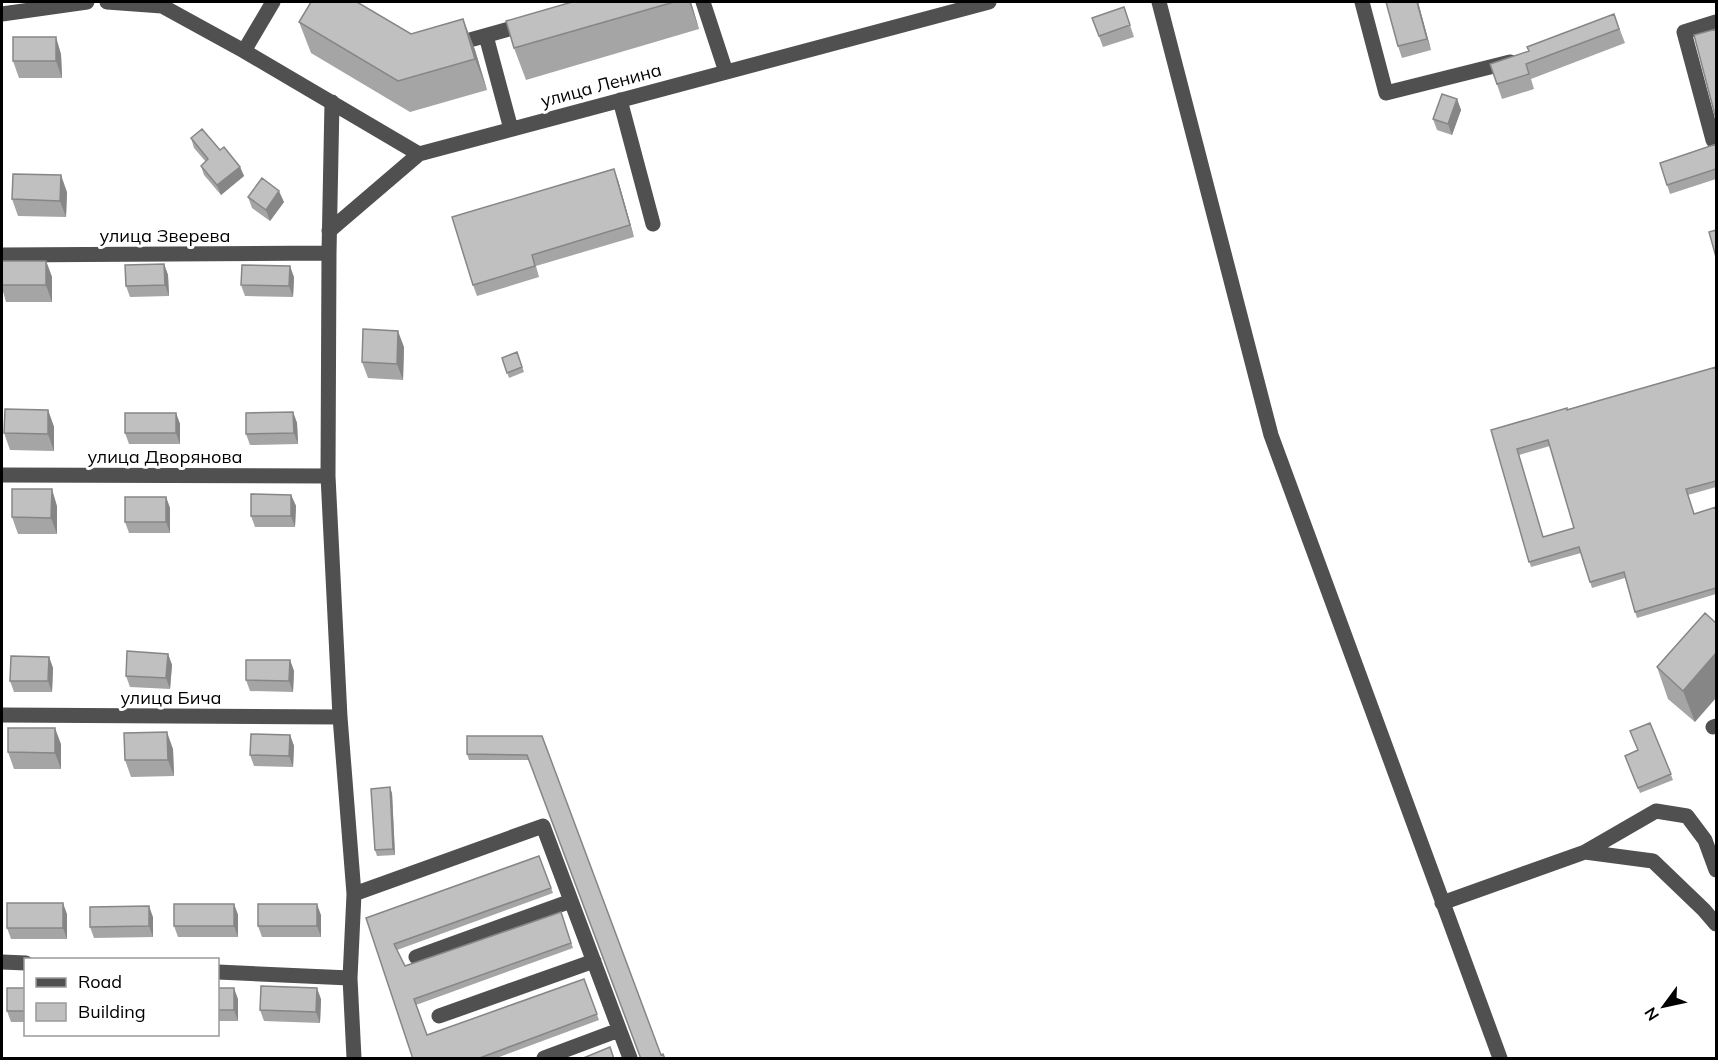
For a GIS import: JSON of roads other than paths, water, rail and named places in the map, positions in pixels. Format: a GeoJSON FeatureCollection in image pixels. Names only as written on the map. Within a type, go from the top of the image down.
{"type":"FeatureCollection","features":[{"type":"Feature","properties":{"kind":"street"},"geometry":{"type":"LineString","coordinates":[[2,14],[87,2]]}},
{"type":"Feature","properties":{"kind":"street"},"geometry":{"type":"LineString","coordinates":[[107,2],[163,3],[419,154],[329,231]]}},
{"type":"Feature","properties":{"kind":"street"},"geometry":{"type":"LineString","coordinates":[[244,51],[273,2]]}},
{"type":"Feature","properties":{"kind":"street"},"geometry":{"type":"LineString","coordinates":[[703,2],[726,72]]}},
{"type":"Feature","properties":{"kind":"street","name":"улица Ленина"},"geometry":{"type":"LineString","coordinates":[[419,154],[989,2]]}},
{"type":"Feature","properties":{"kind":"street"},"geometry":{"type":"LineString","coordinates":[[1159,2],[1271,435],[1500,1059]]}},
{"type":"Feature","properties":{"kind":"street"},"geometry":{"type":"LineString","coordinates":[[1362,2],[1386,93],[1515,60]]}},
{"type":"Feature","properties":{"kind":"street"},"geometry":{"type":"LineString","coordinates":[[440,48],[543,20]]}},
{"type":"Feature","properties":{"kind":"street"},"geometry":{"type":"LineString","coordinates":[[1716,22],[1684,32],[1713,140],[1716,139]]}},
{"type":"Feature","properties":{"kind":"street"},"geometry":{"type":"LineString","coordinates":[[486,36],[511,129]]}},
{"type":"Feature","properties":{"kind":"street"},"geometry":{"type":"LineString","coordinates":[[620,100],[653,224]]}},
{"type":"Feature","properties":{"kind":"street"},"geometry":{"type":"LineString","coordinates":[[332,102],[328,476],[340,717],[354,894],[350,978],[354,1059]]}},
{"type":"Feature","properties":{"kind":"street","name":"улица Зверева"},"geometry":{"type":"LineString","coordinates":[[2,255],[329,254]]}},
{"type":"Feature","properties":{"kind":"street","name":"улица Дворянова"},"geometry":{"type":"LineString","coordinates":[[2,475],[328,476]]}},
{"type":"Feature","properties":{"kind":"street","name":"улица Бича"},"geometry":{"type":"LineString","coordinates":[[2,715],[340,717]]}},
{"type":"Feature","properties":{"kind":"street"},"geometry":{"type":"LineString","coordinates":[[1442,903],[1585,852],[1656,811],[1687,816],[1705,840],[1716,870]]}},
{"type":"Feature","properties":{"kind":"street"},"geometry":{"type":"LineString","coordinates":[[354,894],[543,826],[630,1059]]}},
{"type":"Feature","properties":{"kind":"street"},"geometry":{"type":"LineString","coordinates":[[1585,852],[1653,861],[1716,924]]}},
{"type":"Feature","properties":{"kind":"street"},"geometry":{"type":"LineString","coordinates":[[416,957],[571,901]]}},
{"type":"Feature","properties":{"kind":"street"},"geometry":{"type":"LineString","coordinates":[[439,1016],[594,961]]}},
{"type":"Feature","properties":{"kind":"street"},"geometry":{"type":"LineString","coordinates":[[2,962],[24,963]]}},
{"type":"Feature","properties":{"kind":"street"},"geometry":{"type":"LineString","coordinates":[[219,972],[350,978]]}},
{"type":"Feature","properties":{"kind":"street"},"geometry":{"type":"LineString","coordinates":[[544,1059],[619,1030]]}}]}
